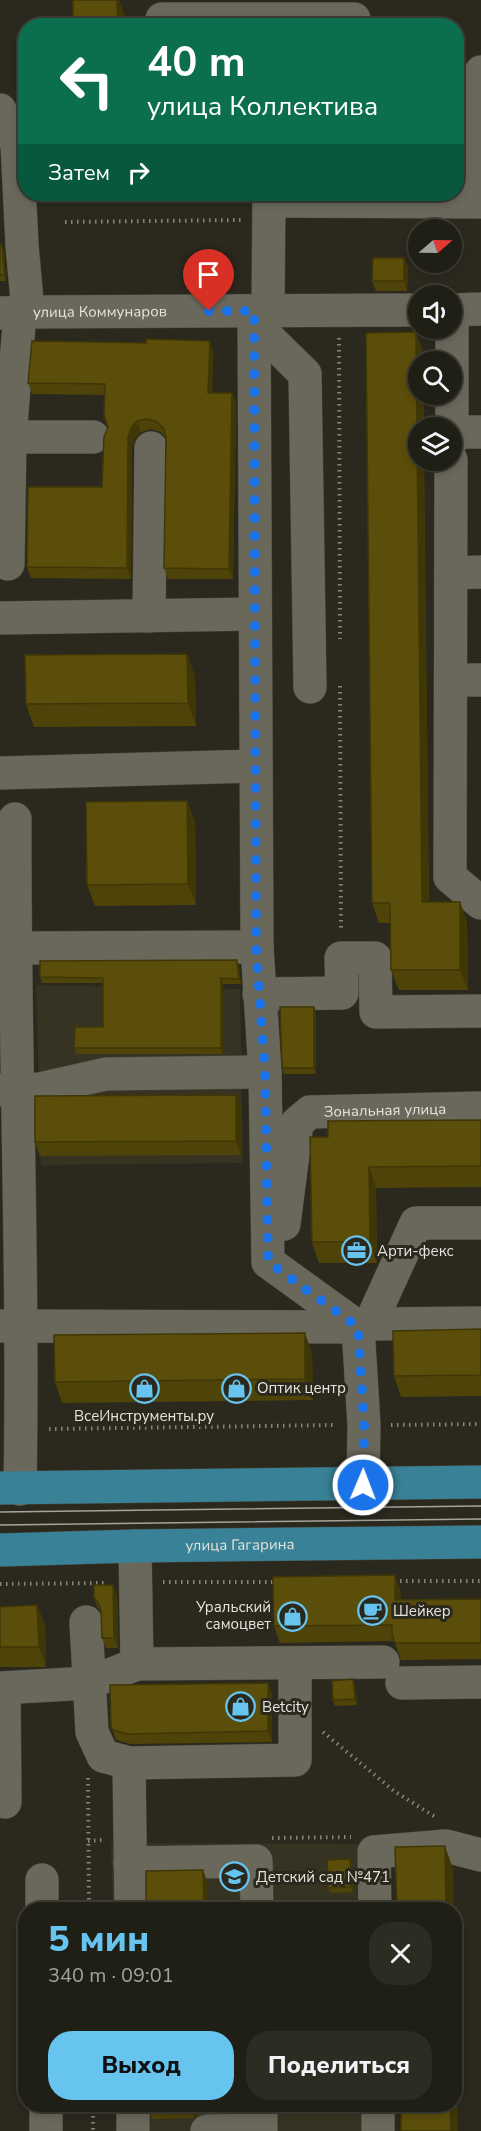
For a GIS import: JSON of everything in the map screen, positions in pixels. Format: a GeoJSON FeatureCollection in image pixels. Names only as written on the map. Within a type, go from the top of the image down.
{"type":"FeatureCollection","features":[{"type":"Feature","properties":{"kind":"main road"},"geometry":{"type":"LineString","coordinates":[[10,1489],[481,1482]]}},
{"type":"Feature","properties":{"kind":"main road","name":"улица Гагарина"},"geometry":{"type":"LineString","coordinates":[[0,1550],[481,1542]]}},
{"type":"Feature","properties":{"kind":"street"},"geometry":{"type":"LineString","coordinates":[[364,1326],[268,1262],[265,1072],[256,947],[255,614],[259,316],[269,205],[479,202],[472,75]]}},
{"type":"Feature","properties":{"kind":"street"},"geometry":{"type":"LineString","coordinates":[[0,111],[17,144],[18,164]]}},
{"type":"Feature","properties":{"kind":"street"},"geometry":{"type":"LineString","coordinates":[[8,564],[10,437],[22,245],[20,201]]}},
{"type":"Feature","properties":{"kind":"street"},"geometry":{"type":"LineString","coordinates":[[462,310],[481,309]]}},
{"type":"Feature","properties":{"kind":"street","name":"улица Коммунаров"},"geometry":{"type":"LineString","coordinates":[[16,313],[259,316],[339,311],[408,310]]}},
{"type":"Feature","properties":{"kind":"street"},"geometry":{"type":"LineString","coordinates":[[259,316],[305,374],[325,685]]}},
{"type":"Feature","properties":{"kind":"street"},"geometry":{"type":"LineString","coordinates":[[452,339],[452,417]]}},
{"type":"Feature","properties":{"kind":"street"},"geometry":{"type":"LineString","coordinates":[[462,432],[481,432]]}},
{"type":"Feature","properties":{"kind":"street"},"geometry":{"type":"LineString","coordinates":[[10,437],[93,437]]}},
{"type":"Feature","properties":{"kind":"street"},"geometry":{"type":"LineString","coordinates":[[149,616],[151,448]]}},
{"type":"Feature","properties":{"kind":"street"},"geometry":{"type":"LineString","coordinates":[[453,471],[466,572],[466,680],[450,877],[481,903]]}},
{"type":"Feature","properties":{"kind":"street"},"geometry":{"type":"LineString","coordinates":[[0,618],[255,614]]}},
{"type":"Feature","properties":{"kind":"street"},"geometry":{"type":"LineString","coordinates":[[0,773],[256,766]]}},
{"type":"Feature","properties":{"kind":"street"},"geometry":{"type":"LineString","coordinates":[[10,1489],[21,1429],[10,1315],[8,1090],[14,948],[15,819]]}},
{"type":"Feature","properties":{"kind":"street"},"geometry":{"type":"LineString","coordinates":[[14,948],[256,947]]}},
{"type":"Feature","properties":{"kind":"street"},"geometry":{"type":"LineString","coordinates":[[260,994],[342,993],[341,958],[375,958],[376,1012],[481,1011]]}},
{"type":"Feature","properties":{"kind":"street"},"geometry":{"type":"LineString","coordinates":[[8,1090],[39,1089],[106,1074],[265,1072]]}},
{"type":"Feature","properties":{"kind":"street","name":"Зональная улица"},"geometry":{"type":"LineString","coordinates":[[278,1270],[297,1123],[310,1112],[481,1108]]}},
{"type":"Feature","properties":{"kind":"street"},"geometry":{"type":"LineString","coordinates":[[363,1485],[364,1326],[416,1223],[481,1223]]}},
{"type":"Feature","properties":{"kind":"street"},"geometry":{"type":"LineString","coordinates":[[10,1315],[364,1326],[481,1323]]}},
{"type":"Feature","properties":{"kind":"street"},"geometry":{"type":"LineString","coordinates":[[135,1546],[137,1664]]}},
{"type":"Feature","properties":{"kind":"street"},"geometry":{"type":"LineString","coordinates":[[86,1622],[92,1732],[116,1759],[130,1863],[131,1902]]}},
{"type":"Feature","properties":{"kind":"street"},"geometry":{"type":"LineString","coordinates":[[5,1802],[2,1688],[89,1683],[137,1664],[295,1664],[481,1682]]}},
{"type":"Feature","properties":{"kind":"street"},"geometry":{"type":"LineString","coordinates":[[116,1759],[295,1760],[295,1664]]}},
{"type":"Feature","properties":{"kind":"street"},"geometry":{"type":"LineString","coordinates":[[375,1902],[374,1852],[446,1846],[481,1855]]}},
{"type":"Feature","properties":{"kind":"street"},"geometry":{"type":"LineString","coordinates":[[130,1863],[256,1861],[257,1902]]}},
{"type":"Feature","properties":{"kind":"street"},"geometry":{"type":"LineString","coordinates":[[46,2112],[46,2131]]}},
{"type":"Feature","properties":{"kind":"street"},"geometry":{"type":"LineString","coordinates":[[133,2112],[133,2131]]}},
{"type":"Feature","properties":{"kind":"street"},"geometry":{"type":"LineString","coordinates":[[207,2131],[261,2130],[261,2112]]}},
{"type":"Feature","properties":{"kind":"street"},"geometry":{"type":"LineString","coordinates":[[378,2112],[378,2131]]}},
{"type":"Feature","properties":{"kind":"path"},"geometry":{"type":"LineString","coordinates":[[64,222],[269,205]]}},
{"type":"Feature","properties":{"kind":"path"},"geometry":{"type":"LineString","coordinates":[[339,311],[340,646]]}},
{"type":"Feature","properties":{"kind":"path"},"geometry":{"type":"LineString","coordinates":[[325,685],[341,958]]}},
{"type":"Feature","properties":{"kind":"path"},"geometry":{"type":"LineString","coordinates":[[21,1429],[481,1424]]}},
{"type":"Feature","properties":{"kind":"path"},"geometry":{"type":"LineString","coordinates":[[386,1581],[481,1581]]}},
{"type":"Feature","properties":{"kind":"path"},"geometry":{"type":"LineString","coordinates":[[0,1584],[278,1582]]}},
{"type":"Feature","properties":{"kind":"path"},"geometry":{"type":"LineString","coordinates":[[295,1708],[394,1791],[442,1821]]}},
{"type":"Feature","properties":{"kind":"path"},"geometry":{"type":"LineString","coordinates":[[89,1902],[88,1776],[116,1759]]}},
{"type":"Feature","properties":{"kind":"path"},"geometry":{"type":"LineString","coordinates":[[93,2112],[93,2131]]}},
{"type":"Feature","properties":{"kind":"shaded area"},"geometry":{"type":"Polygon","coordinates":[[[36,985],[240,989],[243,1163],[41,1165],[36,985]]]}},
{"type":"Feature","properties":{"kind":"shaded area","name":"Детский сад №471"},"geometry":{"type":"Polygon","coordinates":[[[111,1844],[357,1844],[358,1902],[113,1902],[111,1844]]]}},
{"type":"Feature","properties":{"kind":"shaded area"},"geometry":{"type":"Polygon","coordinates":[[[117,2112],[362,2112],[362,2131],[118,2131],[117,2112]]]}},
{"type":"Feature","properties":{"kind":"building"},"geometry":{"type":"Polygon","coordinates":[[[73,0],[117,0],[118,18],[73,18],[73,0]]]}},
{"type":"Feature","properties":{"kind":"building"},"geometry":{"type":"Polygon","coordinates":[[[0,245],[2,245],[4,275],[0,275],[0,245]]]}},
{"type":"Feature","properties":{"kind":"building"},"geometry":{"type":"Polygon","coordinates":[[[373,258],[404,258],[404,281],[372,281],[373,258]]]}},
{"type":"Feature","properties":{"kind":"building"},"geometry":{"type":"Polygon","coordinates":[[[408,332],[408,339],[416,339],[416,351],[408,351],[408,405],[417,405],[417,417],[408,417],[408,471],[417,471],[422,902],[460,902],[460,970],[391,970],[390,903],[372,903],[366,333],[408,332]]]}},
{"type":"Feature","properties":{"kind":"building"},"geometry":{"type":"Polygon","coordinates":[[[146,339],[210,341],[208,393],[232,393],[229,569],[164,568],[166,438],[164,429],[157,422],[147,419],[137,421],[128,437],[127,568],[27,567],[28,487],[102,487],[104,437],[108,427],[104,416],[105,384],[28,383],[32,341],[146,343],[146,339]]]}},
{"type":"Feature","properties":{"kind":"building"},"geometry":{"type":"Polygon","coordinates":[[[187,654],[188,703],[26,704],[25,655],[187,654]]]}},
{"type":"Feature","properties":{"kind":"building"},"geometry":{"type":"Polygon","coordinates":[[[187,801],[188,884],[87,885],[86,802],[187,801]]]}},
{"type":"Feature","properties":{"kind":"building"},"geometry":{"type":"Polygon","coordinates":[[[237,960],[239,979],[221,978],[221,1048],[74,1048],[75,1027],[103,1027],[103,978],[40,977],[40,961],[237,960]]]}},
{"type":"Feature","properties":{"kind":"building"},"geometry":{"type":"Polygon","coordinates":[[[280,1007],[314,1007],[314,1068],[282,1068],[280,1007]]]}},
{"type":"Feature","properties":{"kind":"building"},"geometry":{"type":"Polygon","coordinates":[[[236,1095],[236,1141],[35,1142],[35,1096],[236,1095]]]}},
{"type":"Feature","properties":{"kind":"building"},"geometry":{"type":"Polygon","coordinates":[[[481,1120],[481,1166],[369,1167],[370,1242],[312,1242],[310,1137],[328,1137],[328,1121],[481,1120]]]}},
{"type":"Feature","properties":{"kind":"building"},"geometry":{"type":"Polygon","coordinates":[[[481,1329],[481,1375],[394,1376],[393,1331],[481,1329]]]}},
{"type":"Feature","properties":{"kind":"building"},"geometry":{"type":"Polygon","coordinates":[[[305,1333],[305,1379],[55,1382],[54,1335],[305,1333]]]}},
{"type":"Feature","properties":{"kind":"building"},"geometry":{"type":"Polygon","coordinates":[[[395,1575],[395,1600],[481,1599],[481,1643],[395,1643],[392,1625],[274,1626],[273,1577],[395,1575]]]}},
{"type":"Feature","properties":{"kind":"building"},"geometry":{"type":"Polygon","coordinates":[[[94,1585],[113,1585],[114,1638],[102,1638],[101,1611],[94,1598],[94,1585]]]}},
{"type":"Feature","properties":{"kind":"building"},"geometry":{"type":"Polygon","coordinates":[[[37,1605],[39,1647],[0,1647],[0,1607],[37,1605]]]}},
{"type":"Feature","properties":{"kind":"building"},"geometry":{"type":"Polygon","coordinates":[[[353,1679],[355,1699],[333,1700],[332,1681],[353,1679]]]}},
{"type":"Feature","properties":{"kind":"building"},"geometry":{"type":"Polygon","coordinates":[[[268,1683],[268,1731],[128,1734],[113,1730],[111,1726],[110,1685],[268,1683]]]}},
{"type":"Feature","properties":{"kind":"building"},"geometry":{"type":"Polygon","coordinates":[[[445,1846],[446,1902],[397,1902],[395,1847],[445,1846]]]}},
{"type":"Feature","properties":{"kind":"building"},"geometry":{"type":"Polygon","coordinates":[[[350,1859],[351,1887],[328,1888],[327,1860],[350,1859]]]}},
{"type":"Feature","properties":{"kind":"building"},"geometry":{"type":"Polygon","coordinates":[[[203,1870],[204,1902],[145,1902],[146,1871],[203,1870]]]}},
{"type":"Feature","properties":{"kind":"building"},"geometry":{"type":"Polygon","coordinates":[[[401,2112],[450,2112],[451,2131],[401,2131],[401,2112]]]}},
{"type":"Feature","properties":{"kind":"tram line"},"geometry":{"type":"LineString","coordinates":[[0,1512],[481,1506]]}},
{"type":"Feature","properties":{"kind":"tram line"},"geometry":{"type":"LineString","coordinates":[[0,1525],[481,1519]]}},
{"type":"Feature","properties":{"kind":"place","name":"Арти-фекс"},"geometry":{"type":"Point","coordinates":[356,1251]}},
{"type":"Feature","properties":{"kind":"place","name":"Оптик центр"},"geometry":{"type":"Point","coordinates":[236,1388]}},
{"type":"Feature","properties":{"kind":"place","name":"ВсеИнструменты.ру"},"geometry":{"type":"Point","coordinates":[144,1389]}},
{"type":"Feature","properties":{"kind":"place","name":"Шейкер"},"geometry":{"type":"Point","coordinates":[372,1611]}},
{"type":"Feature","properties":{"kind":"place","name":"Уральский самоцвет"},"geometry":{"type":"Point","coordinates":[292,1616]}},
{"type":"Feature","properties":{"kind":"place","name":"Betcity"},"geometry":{"type":"Point","coordinates":[241,1707]}},
{"type":"Feature","properties":{"kind":"place","name":"Детский сад №471"},"geometry":{"type":"Point","coordinates":[235,1877]}},
{"type":"Feature","properties":{"kind":"route"},"geometry":{"type":"LineString","coordinates":[[209,311],[254,311],[256,947],[265,1072],[268,1262],[358,1327],[364,1425],[363,1485]]}}]}
